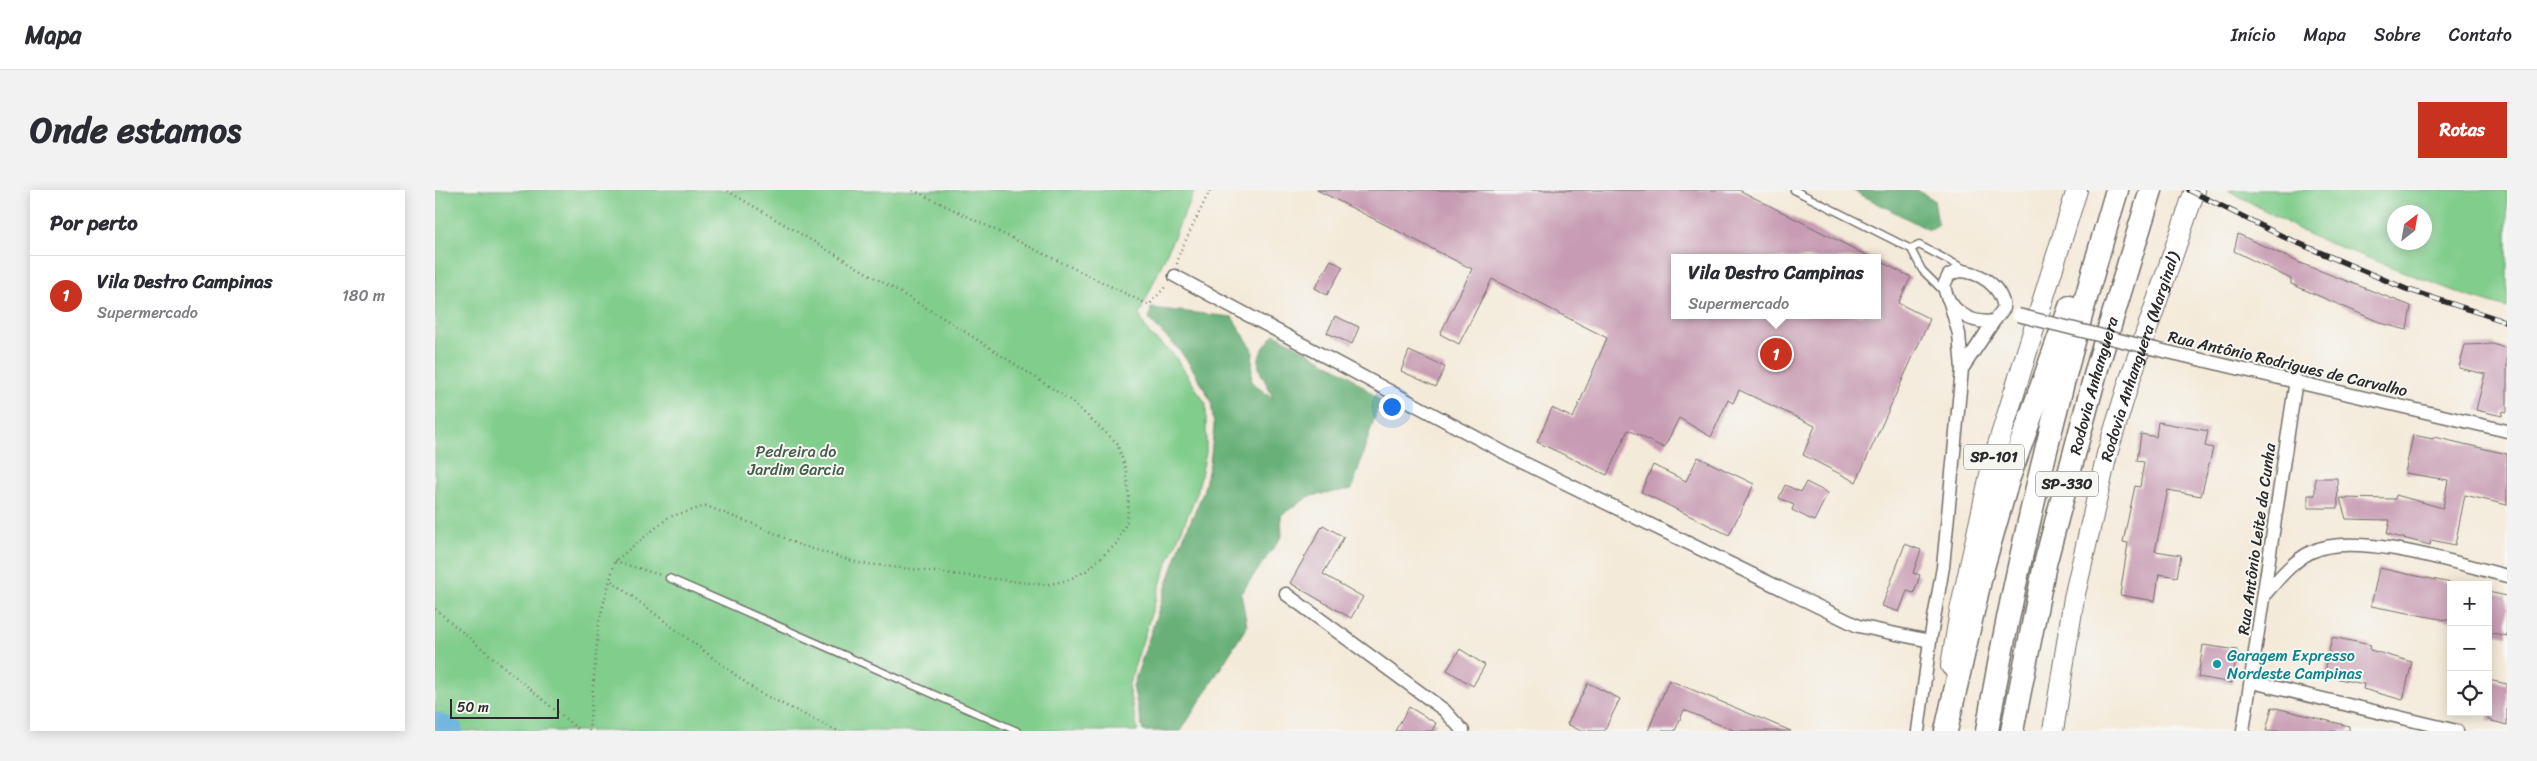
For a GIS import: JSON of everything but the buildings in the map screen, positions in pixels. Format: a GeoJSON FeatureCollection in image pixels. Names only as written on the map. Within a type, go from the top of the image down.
{"type":"FeatureCollection","features":[{"type":"Feature","properties":{"kind":"highway","name":"SP-101"},"geometry":{"type":"LineString","coordinates":[[1945,731],[1949,679],[1960,611],[1993,461],[2077,190]]}},
{"type":"Feature","properties":{"kind":"highway","name":"Rodovia Anhanguera"},"geometry":{"type":"LineString","coordinates":[[1987,731],[2020,561],[2051,430],[2117,190]]}},
{"type":"Feature","properties":{"kind":"highway","name":"Rodovia Anhanguera"},"geometry":{"type":"LineString","coordinates":[[2011,731],[2048,555],[2097,368],[2151,190]]}},
{"type":"Feature","properties":{"kind":"highway"},"geometry":{"type":"LineString","coordinates":[[2137,241],[2158,190]]}},
{"type":"Feature","properties":{"kind":"highway","name":"Rodovia Anhanguera (Marginal)"},"geometry":{"type":"LineString","coordinates":[[2053,731],[2074,598],[2107,454],[2129,382],[2195,190]]}},
{"type":"Feature","properties":{"kind":"highway"},"geometry":{"type":"LineString","coordinates":[[1945,731],[1983,567],[2007,480],[2082,274],[2109,216]]}},
{"type":"Feature","properties":{"kind":"street"},"geometry":{"type":"LineString","coordinates":[[1918,731],[1929,641],[1943,567],[1962,370],[1959,334],[1944,285],[1949,275],[1958,271],[1968,271],[1980,276],[1999,290],[2003,297],[2004,308],[1962,370]]}},
{"type":"Feature","properties":{"kind":"street"},"geometry":{"type":"LineString","coordinates":[[1175,276],[1520,461],[1858,626],[1929,641]]}},
{"type":"Feature","properties":{"kind":"street"},"geometry":{"type":"LineString","coordinates":[[1948,299],[1972,320],[1994,321]]}},
{"type":"Feature","properties":{"kind":"street","name":"Rua Antônio Rodrigues de Carvalho"},"geometry":{"type":"LineString","coordinates":[[2004,308],[2018,315],[2155,349],[2296,380],[2507,431]]}},
{"type":"Feature","properties":{"kind":"street","name":"Rua Antônio Leite da Cunha"},"geometry":{"type":"LineString","coordinates":[[2243,731],[2266,593],[2296,380]]}},
{"type":"Feature","properties":{"kind":"street"},"geometry":{"type":"LineString","coordinates":[[2266,593],[2287,570],[2311,551],[2337,545],[2379,546],[2507,576]]}},
{"type":"Feature","properties":{"kind":"street"},"geometry":{"type":"LineString","coordinates":[[1286,594],[1444,710],[1463,731]]}},
{"type":"Feature","properties":{"kind":"street"},"geometry":{"type":"LineString","coordinates":[[2252,682],[2457,731]]}},
{"type":"Feature","properties":{"kind":"lane"},"geometry":{"type":"LineString","coordinates":[[1794,190],[1911,249],[1922,270],[1948,299]]}},
{"type":"Feature","properties":{"kind":"lane"},"geometry":{"type":"LineString","coordinates":[[1911,249],[1919,245],[1968,271]]}},
{"type":"Feature","properties":{"kind":"lane"},"geometry":{"type":"LineString","coordinates":[[669,578],[1017,731]]}},
{"type":"Feature","properties":{"kind":"path"},"geometry":{"type":"LineString","coordinates":[[589,731],[599,621],[612,582],[615,561],[669,516],[706,506],[761,527],[797,544],[859,563],[1046,585],[1068,580],[1086,571],[1117,543],[1127,521],[1129,496],[1126,470],[1117,443],[1070,400],[950,322],[726,190]]}},
{"type":"Feature","properties":{"kind":"path"},"geometry":{"type":"LineString","coordinates":[[913,190],[1149,304],[1175,276],[1180,252],[1210,190]]}},
{"type":"Feature","properties":{"kind":"path"},"geometry":{"type":"LineString","coordinates":[[615,561],[669,578]]}},
{"type":"Feature","properties":{"kind":"path"},"geometry":{"type":"LineString","coordinates":[[612,582],[758,692],[838,731]]}},
{"type":"Feature","properties":{"kind":"path"},"geometry":{"type":"LineString","coordinates":[[435,609],[580,731]]}},
{"type":"Feature","properties":{"kind":"green space","name":"Pedreira do Jardim Garcia"},"geometry":{"type":"Polygon","coordinates":[[[435,190],[1195,190],[1139,315],[1149,334],[1174,355],[1206,404],[1206,453],[1197,493],[1165,570],[1128,687],[1138,731],[435,731],[435,190]]]}},
{"type":"Feature","properties":{"kind":"green space"},"geometry":{"type":"Polygon","coordinates":[[[1852,190],[1917,190],[1934,200],[1938,225],[1929,230],[1852,190]]]}},
{"type":"Feature","properties":{"kind":"green space"},"geometry":{"type":"Polygon","coordinates":[[[2228,190],[2507,190],[2507,308],[2464,295],[2311,236],[2228,190]]]}},
{"type":"Feature","properties":{"kind":"green space"},"geometry":{"type":"Polygon","coordinates":[[[1151,308],[1232,317],[1253,350],[1251,382],[1273,399],[1261,374],[1259,361],[1261,353],[1275,334],[1347,374],[1380,400],[1352,489],[1310,496],[1281,515],[1282,536],[1241,593],[1247,626],[1181,731],[1143,731],[1133,686],[1181,543],[1203,493],[1210,463],[1214,427],[1211,401],[1181,352],[1149,320],[1151,308]]]}},
{"type":"Feature","properties":{"kind":"waterway"},"geometry":{"type":"LineString","coordinates":[[435,725],[450,731]]}},
{"type":"Feature","properties":{"kind":"railway"},"geometry":{"type":"LineString","coordinates":[[2189,190],[2284,237],[2406,289],[2507,322]]}},
{"type":"Feature","properties":{"kind":"place","name":"Vila Destro Campinas"},"geometry":{"type":"Point","coordinates":[1776,354]}},
{"type":"Feature","properties":{"kind":"place","name":"Garagem Expresso Nordeste Campinas"},"geometry":{"type":"Point","coordinates":[2217,664]}}]}
